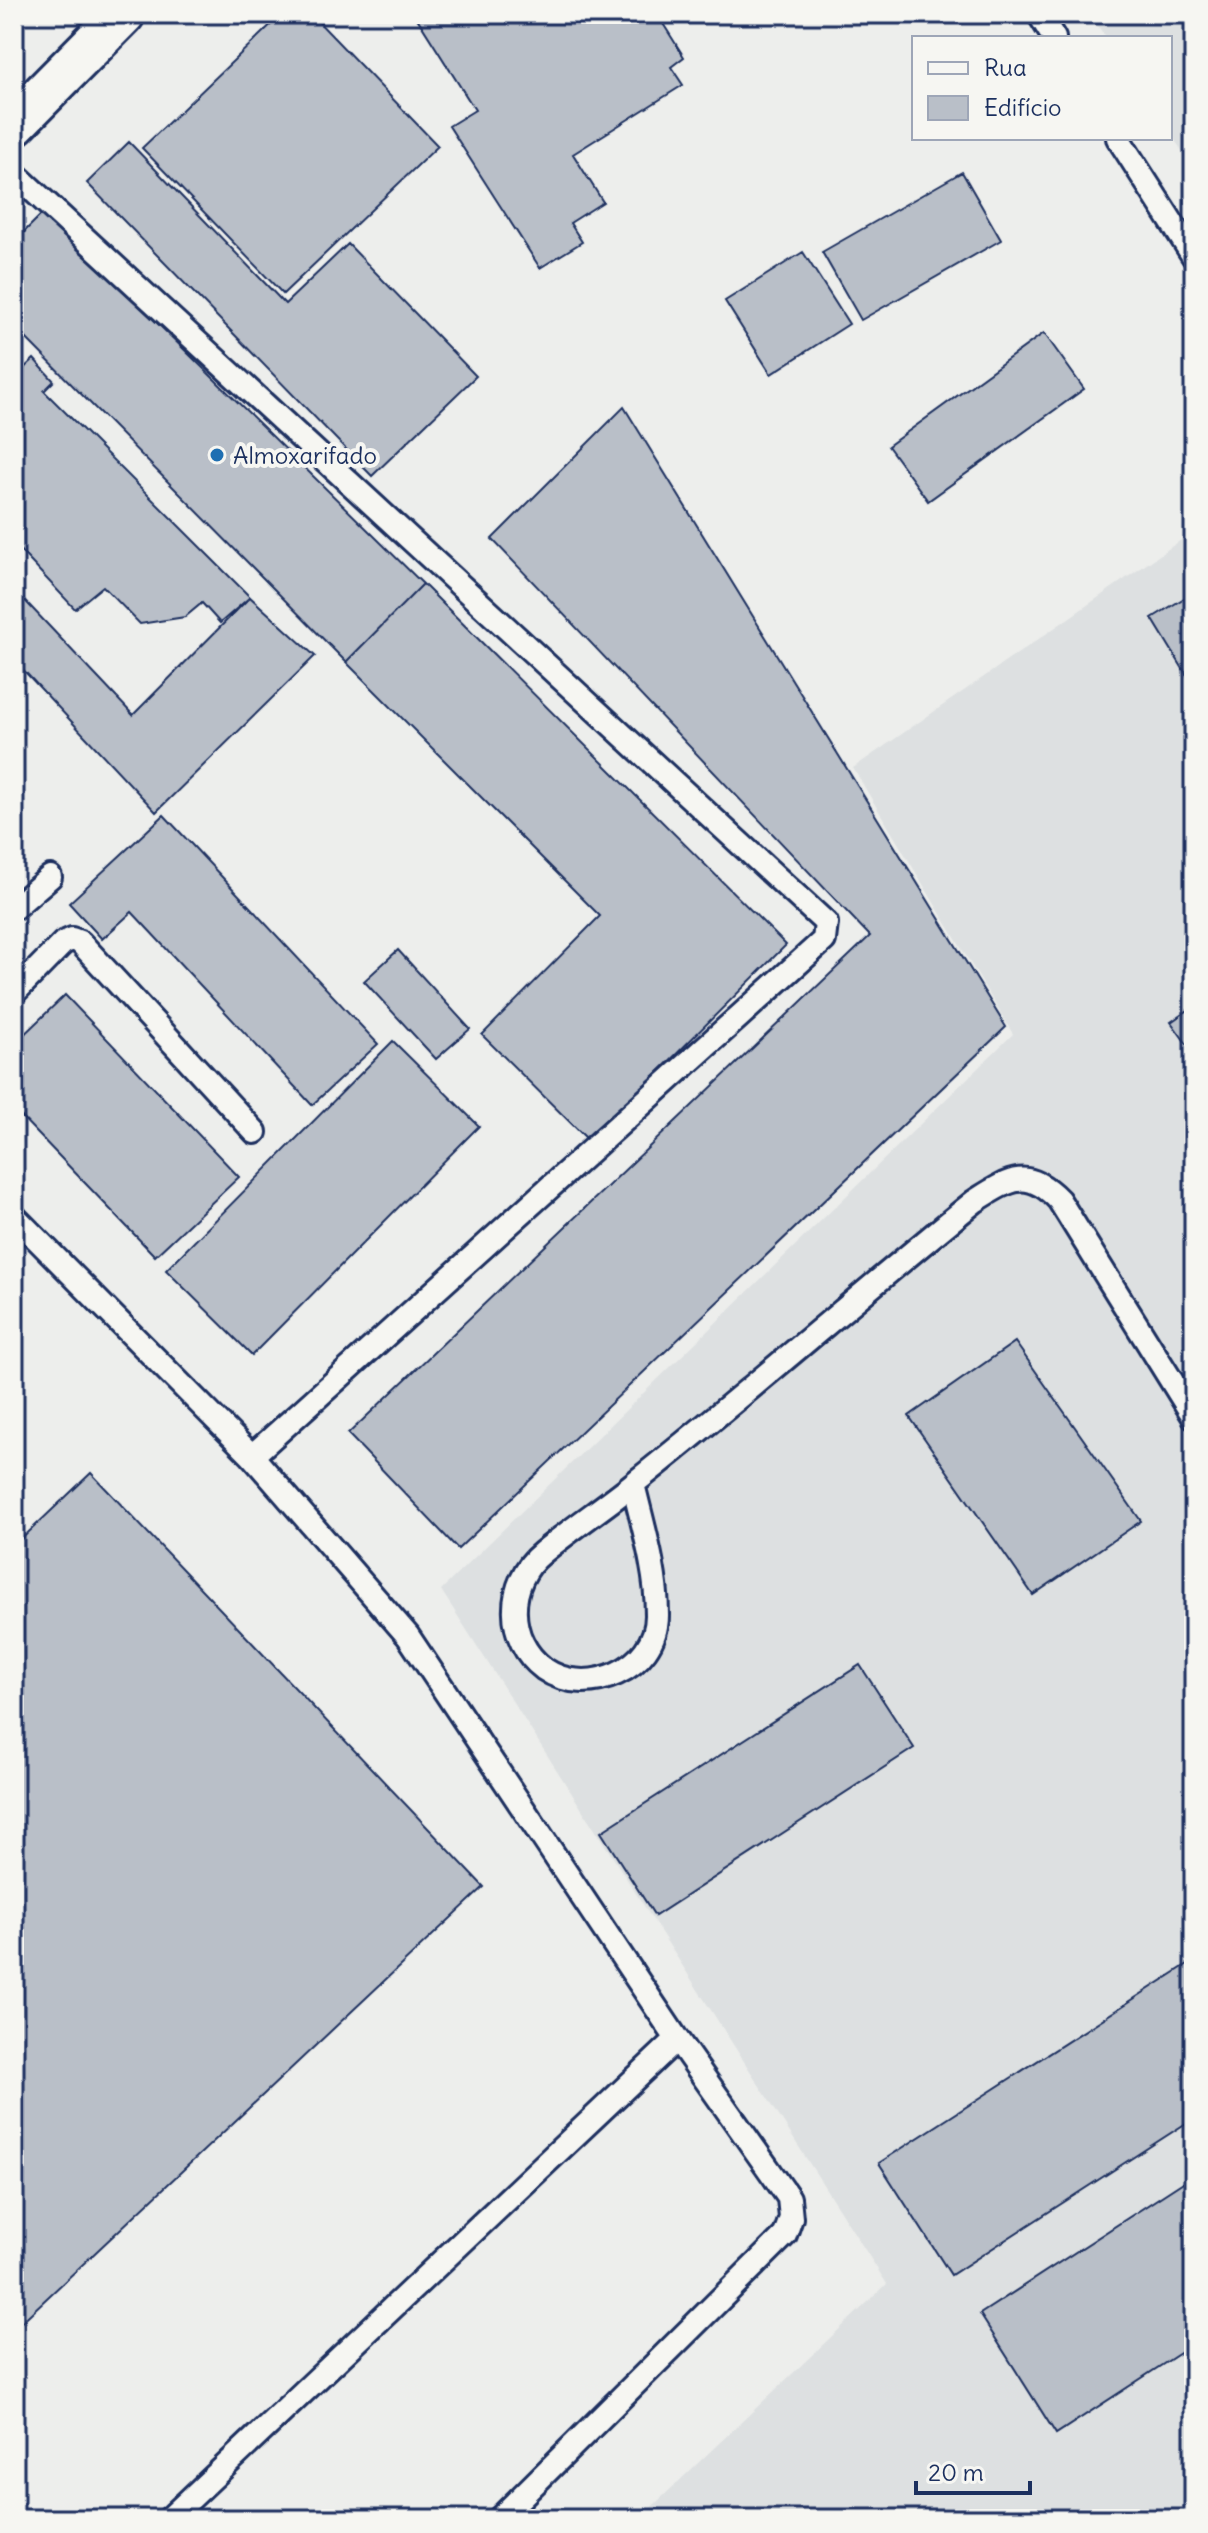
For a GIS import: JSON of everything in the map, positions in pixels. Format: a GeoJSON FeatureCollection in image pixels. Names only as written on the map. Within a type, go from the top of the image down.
{"type":"FeatureCollection","features":[{"type":"Feature","properties":{"kind":"street"},"geometry":{"type":"LineString","coordinates":[[14,124],[123,14]]}},
{"type":"Feature","properties":{"kind":"lane"},"geometry":{"type":"LineString","coordinates":[[1039,14],[1053,36]]}},
{"type":"Feature","properties":{"kind":"lane"},"geometry":{"type":"LineString","coordinates":[[1119,140],[1194,257]]}},
{"type":"Feature","properties":{"kind":"lane"},"geometry":{"type":"LineString","coordinates":[[14,173],[826,923],[824,940],[252,1456]]}},
{"type":"Feature","properties":{"kind":"lane"},"geometry":{"type":"LineString","coordinates":[[14,908],[50,877]]}},
{"type":"Feature","properties":{"kind":"lane"},"geometry":{"type":"LineString","coordinates":[[14,993],[63,943],[72,939],[80,942],[255,1132]]}},
{"type":"Feature","properties":{"kind":"lane"},"geometry":{"type":"LineString","coordinates":[[633,1484],[651,1565],[658,1618],[648,1648],[632,1667],[607,1678],[587,1681],[545,1669],[522,1641],[513,1602],[520,1578],[546,1550],[633,1484],[975,1201],[1003,1184],[1023,1178],[1042,1183],[1059,1200],[1194,1417]]}},
{"type":"Feature","properties":{"kind":"lane"},"geometry":{"type":"LineString","coordinates":[[15,1219],[252,1456],[408,1636],[677,2039],[789,2198],[785,2235],[499,2519]]}},
{"type":"Feature","properties":{"kind":"lane"},"geometry":{"type":"LineString","coordinates":[[169,2519],[677,2039]]}},
{"type":"Feature","properties":{"kind":"shaded area"},"geometry":{"type":"Polygon","coordinates":[[[1090,14],[1194,14],[1194,168],[1172,136],[1172,36],[1105,36],[1090,14]]]}},
{"type":"Feature","properties":{"kind":"shaded area"},"geometry":{"type":"Polygon","coordinates":[[[1194,531],[1194,2519],[639,2519],[887,2284],[441,1590],[1013,1034],[853,768],[1194,531]]]}},
{"type":"Feature","properties":{"kind":"building"},"geometry":{"type":"Polygon","coordinates":[[[282,14],[311,14],[438,146],[283,294],[142,148],[282,14]]]}},
{"type":"Feature","properties":{"kind":"building"},"geometry":{"type":"Polygon","coordinates":[[[424,14],[657,14],[684,57],[671,67],[683,85],[573,154],[603,202],[570,223],[582,242],[540,268],[449,126],[475,110],[417,18],[424,14]]]}},
{"type":"Feature","properties":{"kind":"building"},"geometry":{"type":"Polygon","coordinates":[[[129,142],[285,304],[348,244],[476,376],[372,476],[87,183],[129,142]]]}},
{"type":"Feature","properties":{"kind":"building"},"geometry":{"type":"Polygon","coordinates":[[[962,172],[1001,240],[861,320],[822,252],[962,172]]]}},
{"type":"Feature","properties":{"kind":"building","name":"Almoxarifado"},"geometry":{"type":"Polygon","coordinates":[[[44,212],[423,584],[346,662],[14,326],[14,242],[44,212]]]}},
{"type":"Feature","properties":{"kind":"building"},"geometry":{"type":"Polygon","coordinates":[[[803,252],[849,324],[771,374],[725,301],[803,252]]]}},
{"type":"Feature","properties":{"kind":"building"},"geometry":{"type":"Polygon","coordinates":[[[1044,333],[1084,389],[928,501],[888,446],[1044,333]]]}},
{"type":"Feature","properties":{"kind":"building"},"geometry":{"type":"Polygon","coordinates":[[[14,359],[23,369],[34,359],[54,381],[44,391],[250,597],[220,623],[202,603],[185,617],[140,624],[103,586],[75,609],[14,544],[14,359]]]}},
{"type":"Feature","properties":{"kind":"building"},"geometry":{"type":"Polygon","coordinates":[[[624,407],[1006,1027],[458,1549],[348,1434],[870,936],[492,539],[624,407]]]}},
{"type":"Feature","properties":{"kind":"building"},"geometry":{"type":"Polygon","coordinates":[[[423,584],[786,945],[589,1141],[482,1035],[600,916],[346,662],[423,584]]]}},
{"type":"Feature","properties":{"kind":"building"},"geometry":{"type":"Polygon","coordinates":[[[14,589],[133,715],[250,597],[315,656],[156,812],[14,660],[14,589]]]}},
{"type":"Feature","properties":{"kind":"building"},"geometry":{"type":"Polygon","coordinates":[[[1194,592],[1194,687],[1152,618],[1194,592]]]}},
{"type":"Feature","properties":{"kind":"building"},"geometry":{"type":"Polygon","coordinates":[[[164,815],[378,1044],[312,1105],[132,912],[102,939],[69,903],[164,815]]]}},
{"type":"Feature","properties":{"kind":"building"},"geometry":{"type":"Polygon","coordinates":[[[398,950],[470,1029],[436,1059],[364,981],[398,950]]]}},
{"type":"Feature","properties":{"kind":"building"},"geometry":{"type":"Polygon","coordinates":[[[65,995],[239,1177],[155,1256],[14,1109],[14,1044],[65,995]]]}},
{"type":"Feature","properties":{"kind":"building"},"geometry":{"type":"Polygon","coordinates":[[[1194,1006],[1194,1054],[1171,1022],[1194,1006]]]}},
{"type":"Feature","properties":{"kind":"building"},"geometry":{"type":"Polygon","coordinates":[[[393,1041],[479,1126],[252,1355],[166,1270],[393,1041]]]}},
{"type":"Feature","properties":{"kind":"building"},"geometry":{"type":"Polygon","coordinates":[[[1015,1342],[1141,1521],[1033,1595],[909,1416],[1015,1342]]]}},
{"type":"Feature","properties":{"kind":"building"},"geometry":{"type":"Polygon","coordinates":[[[91,1473],[484,1887],[14,2329],[14,1546],[91,1473]]]}},
{"type":"Feature","properties":{"kind":"building"},"geometry":{"type":"Polygon","coordinates":[[[860,1665],[914,1748],[655,1916],[601,1832],[860,1665]]]}},
{"type":"Feature","properties":{"kind":"building"},"geometry":{"type":"Polygon","coordinates":[[[1194,1960],[1194,2118],[951,2275],[879,2163],[1194,1960]]]}},
{"type":"Feature","properties":{"kind":"building"},"geometry":{"type":"Polygon","coordinates":[[[1194,2175],[1194,2344],[1056,2434],[980,2314],[1194,2175]]]}},
{"type":"Feature","properties":{"kind":"place","name":"Almoxarifado"},"geometry":{"type":"Point","coordinates":[217,455]}}]}
